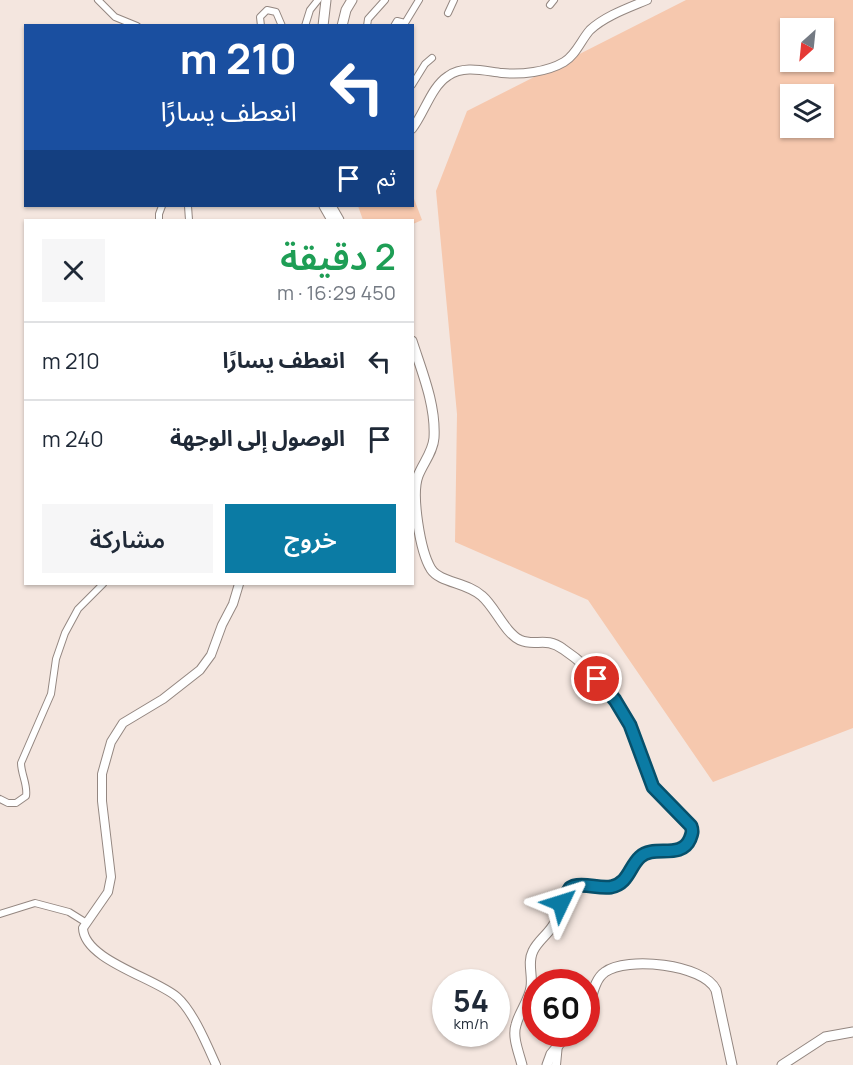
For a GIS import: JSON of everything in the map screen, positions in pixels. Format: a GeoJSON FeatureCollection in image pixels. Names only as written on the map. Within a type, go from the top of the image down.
{"type":"FeatureCollection","features":[{"type":"Feature","properties":{"kind":"main road"},"geometry":{"type":"LineString","coordinates":[[323,24],[326,0]]}},
{"type":"Feature","properties":{"kind":"main road"},"geometry":{"type":"LineString","coordinates":[[342,24],[346,9],[352,0]]}},
{"type":"Feature","properties":{"kind":"main road"},"geometry":{"type":"LineString","coordinates":[[414,126],[426,109],[436,87],[447,76],[475,69],[502,73],[529,72],[558,65],[570,57],[597,25],[647,0]]}},
{"type":"Feature","properties":{"kind":"main road"},"geometry":{"type":"LineString","coordinates":[[414,347],[428,390],[434,433],[432,447],[417,482],[417,523],[432,569],[439,577],[470,587],[482,596],[514,636],[529,642],[542,641],[555,644],[568,652],[597,679],[615,700],[630,725],[653,787],[685,819],[692,830],[692,835],[685,847],[674,851],[645,854],[640,857],[628,876],[618,884],[604,887],[579,885],[570,888],[552,926],[531,954],[532,984],[515,1030],[522,1065]]}},
{"type":"Feature","properties":{"kind":"main road"},"geometry":{"type":"LineString","coordinates":[[216,1065],[192,1017],[179,999],[98,953],[83,934],[85,922],[108,892],[111,877],[111,857],[102,801],[102,774],[111,742],[123,723],[163,699],[201,670],[211,655],[239,585]]}},
{"type":"Feature","properties":{"kind":"main road"},"geometry":{"type":"LineString","coordinates":[[600,976],[609,969],[620,966],[654,963],[688,971],[709,980],[716,990],[732,1065]]}},
{"type":"Feature","properties":{"kind":"main road"},"geometry":{"type":"LineString","coordinates":[[782,1065],[825,1037],[853,1032]]}},
{"type":"Feature","properties":{"kind":"main road"},"geometry":{"type":"LineString","coordinates":[[547,1065],[556,1047]]}},
{"type":"Feature","properties":{"kind":"main road"},"geometry":{"type":"LineString","coordinates":[[556,1065],[558,1047]]}},
{"type":"Feature","properties":{"kind":"street"},"geometry":{"type":"LineString","coordinates":[[98,0],[115,16],[133,24]]}},
{"type":"Feature","properties":{"kind":"street"},"geometry":{"type":"LineString","coordinates":[[306,24],[310,10],[318,0]]}},
{"type":"Feature","properties":{"kind":"street"},"geometry":{"type":"LineString","coordinates":[[367,24],[368,19],[385,0]]}},
{"type":"Feature","properties":{"kind":"street"},"geometry":{"type":"LineString","coordinates":[[396,24],[398,21],[405,23],[419,0]]}},
{"type":"Feature","properties":{"kind":"street"},"geometry":{"type":"LineString","coordinates":[[448,12],[454,0]]}},
{"type":"Feature","properties":{"kind":"street"},"geometry":{"type":"LineString","coordinates":[[261,24],[260,17],[267,10],[276,12],[281,24]]}},
{"type":"Feature","properties":{"kind":"street"},"geometry":{"type":"LineString","coordinates":[[414,82],[425,64],[432,58]]}},
{"type":"Feature","properties":{"kind":"street"},"geometry":{"type":"LineString","coordinates":[[94,585],[94,592]]}},
{"type":"Feature","properties":{"kind":"street"},"geometry":{"type":"LineString","coordinates":[[0,799],[8,803],[16,803],[26,796],[21,763],[51,694],[56,659],[65,633],[78,609],[102,585]]}},
{"type":"Feature","properties":{"kind":"street"},"geometry":{"type":"LineString","coordinates":[[0,914],[35,903],[69,912],[85,922]]}},
{"type":"Feature","properties":{"kind":"shaded area"},"geometry":{"type":"Polygon","coordinates":[[[686,0],[853,0],[853,728],[713,782],[588,600],[455,542],[457,414],[436,191],[467,111],[686,0]]]}},
{"type":"Feature","properties":{"kind":"shaded area"},"geometry":{"type":"Polygon","coordinates":[[[414,199],[422,220],[414,224],[414,219],[363,219],[358,207],[414,207],[414,199]]]}},
{"type":"Feature","properties":{"kind":"route"},"geometry":{"type":"LineString","coordinates":[[561,903],[570,888],[574,886],[612,887],[618,884],[628,876],[640,857],[654,851],[681,849],[685,847],[692,835],[691,826],[653,787],[630,725],[615,700],[597,679]]}}]}
